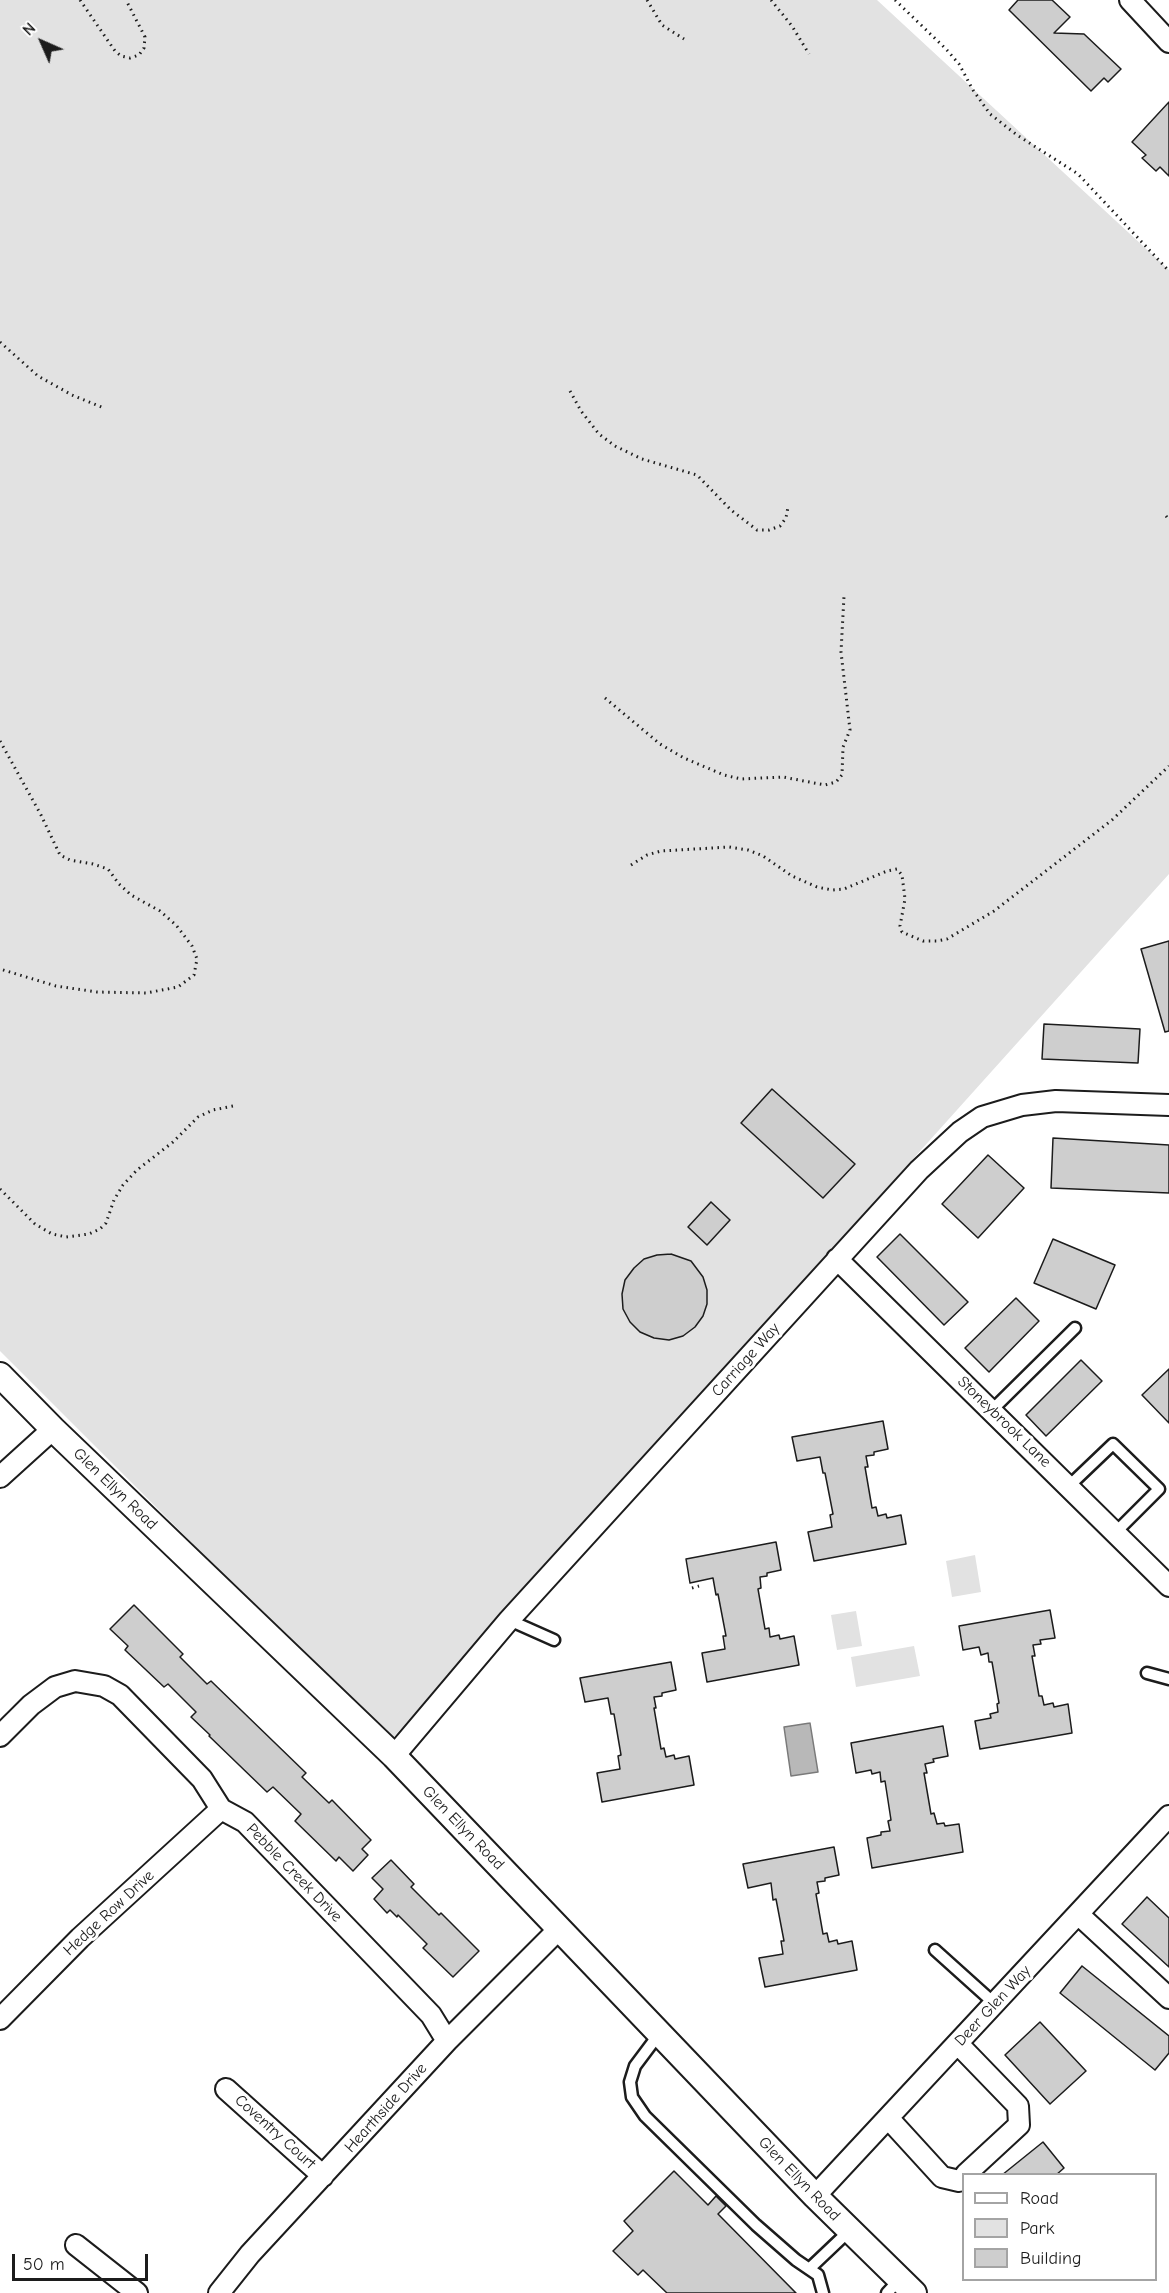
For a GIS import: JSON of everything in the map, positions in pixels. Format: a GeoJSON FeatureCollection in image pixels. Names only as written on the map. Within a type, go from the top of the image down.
{"type":"FeatureCollection","features":[{"type":"Feature","properties":{"kind":"street"},"geometry":{"type":"LineString","coordinates":[[1130,0],[1169,42]]}},
{"type":"Feature","properties":{"kind":"street","name":"Carriage Way"},"geometry":{"type":"LineString","coordinates":[[394,1756],[509,1620],[939,1150],[981,1117],[1022,1105],[1056,1101],[1169,1104]]}},
{"type":"Feature","properties":{"kind":"street","name":"Stoneybrook Lane"},"geometry":{"type":"LineString","coordinates":[[837,1259],[1169,1586]]}},
{"type":"Feature","properties":{"kind":"street","name":"Glen Ellyn Road"},"geometry":{"type":"LineString","coordinates":[[0,1375],[53,1430],[394,1756],[850,2230],[900,2288]]}},
{"type":"Feature","properties":{"kind":"street"},"geometry":{"type":"LineString","coordinates":[[0,1477],[53,1430]]}},
{"type":"Feature","properties":{"kind":"street","name":"Pebble Creek Drive"},"geometry":{"type":"LineString","coordinates":[[0,1736],[44,1693],[75,1680],[104,1686],[120,1695],[202,1779],[221,1809],[245,1822],[431,2015],[447,2041]]}},
{"type":"Feature","properties":{"kind":"street","name":"Hedge Row Drive"},"geometry":{"type":"LineString","coordinates":[[0,2019],[80,1938],[221,1809]]}},
{"type":"Feature","properties":{"kind":"street","name":"Deer Glen Way"},"geometry":{"type":"LineString","coordinates":[[815,2196],[1169,1816]]}},
{"type":"Feature","properties":{"kind":"street"},"geometry":{"type":"LineString","coordinates":[[1078,1914],[1169,1998]]}},
{"type":"Feature","properties":{"kind":"street","name":"Hearthside Drive"},"geometry":{"type":"LineString","coordinates":[[219,2293],[250,2254],[447,2041],[559,1929]]}},
{"type":"Feature","properties":{"kind":"street"},"geometry":{"type":"LineString","coordinates":[[958,2044],[1018,2106],[1019,2125],[968,2173]]}},
{"type":"Feature","properties":{"kind":"street","name":"Coventry Court"},"geometry":{"type":"LineString","coordinates":[[226,2089],[323,2176]]}},
{"type":"Feature","properties":{"kind":"street"},"geometry":{"type":"LineString","coordinates":[[889,2119],[942,2177],[959,2181],[962,2178]]}},
{"type":"Feature","properties":{"kind":"street"},"geometry":{"type":"LineString","coordinates":[[76,2245],[137,2293]]}},
{"type":"Feature","properties":{"kind":"lane"},"geometry":{"type":"LineString","coordinates":[[992,1410],[1075,1328]]}},
{"type":"Feature","properties":{"kind":"lane"},"geometry":{"type":"LineString","coordinates":[[1069,1486],[1113,1444],[1159,1489],[1116,1532]]}},
{"type":"Feature","properties":{"kind":"lane"},"geometry":{"type":"LineString","coordinates":[[509,1620],[554,1640]]}},
{"type":"Feature","properties":{"kind":"lane"},"geometry":{"type":"LineString","coordinates":[[1148,1673],[1169,1679]]}},
{"type":"Feature","properties":{"kind":"lane"},"geometry":{"type":"LineString","coordinates":[[935,1950],[994,2004]]}},
{"type":"Feature","properties":{"kind":"lane"},"geometry":{"type":"LineString","coordinates":[[659,2034],[634,2066],[630,2082],[632,2097],[645,2116],[756,2225],[796,2260],[818,2275],[823,2293]]}},
{"type":"Feature","properties":{"kind":"lane"},"geometry":{"type":"LineString","coordinates":[[810,2268],[850,2230]]}},
{"type":"Feature","properties":{"kind":"path"},"geometry":{"type":"LineString","coordinates":[[80,0],[115,51],[121,56],[130,58],[139,56],[144,48],[145,37],[126,0]]}},
{"type":"Feature","properties":{"kind":"path"},"geometry":{"type":"LineString","coordinates":[[647,0],[662,25],[684,39]]}},
{"type":"Feature","properties":{"kind":"path"},"geometry":{"type":"LineString","coordinates":[[771,0],[792,26],[809,54]]}},
{"type":"Feature","properties":{"kind":"path"},"geometry":{"type":"LineString","coordinates":[[895,0],[959,64],[973,90],[990,114],[1017,135],[1078,174],[1169,271]]}},
{"type":"Feature","properties":{"kind":"path"},"geometry":{"type":"LineString","coordinates":[[0,342],[38,376],[72,395],[104,408]]}},
{"type":"Feature","properties":{"kind":"path"},"geometry":{"type":"LineString","coordinates":[[570,391],[593,426],[615,446],[642,459],[697,475],[731,510],[757,530],[769,530],[780,526],[786,518],[788,507]]}},
{"type":"Feature","properties":{"kind":"path"},"geometry":{"type":"LineString","coordinates":[[1166,516],[1169,520]]}},
{"type":"Feature","properties":{"kind":"path"},"geometry":{"type":"LineString","coordinates":[[605,698],[660,744],[684,758],[724,775],[741,779],[783,777],[825,785],[836,782],[842,775],[843,747],[850,730],[841,652],[844,596]]}},
{"type":"Feature","properties":{"kind":"path"},"geometry":{"type":"LineString","coordinates":[[0,741],[41,815],[52,843],[60,855],[70,860],[108,869],[131,895],[160,911],[176,925],[192,945],[197,959],[194,975],[178,987],[146,993],[97,992],[56,986],[0,969]]}},
{"type":"Feature","properties":{"kind":"path"},"geometry":{"type":"LineString","coordinates":[[631,865],[661,850],[738,849],[763,856],[792,876],[832,890],[844,889],[897,869],[902,875],[905,899],[900,926],[902,933],[923,941],[937,941],[947,939],[994,911],[1112,820],[1169,766]]}},
{"type":"Feature","properties":{"kind":"path"},"geometry":{"type":"LineString","coordinates":[[0,1189],[35,1224],[51,1234],[66,1237],[89,1234],[106,1223],[114,1200],[123,1185],[137,1170],[173,1142],[198,1117],[213,1110],[233,1106]]}},
{"type":"Feature","properties":{"kind":"path"},"geometry":{"type":"LineString","coordinates":[[692,1588],[699,1586]]}},
{"type":"Feature","properties":{"kind":"green space"},"geometry":{"type":"Polygon","coordinates":[[[0,0],[877,0],[1169,270],[1169,874],[390,1741],[0,1351],[0,0]]]}},
{"type":"Feature","properties":{"kind":"green space"},"geometry":{"type":"Polygon","coordinates":[[[975,1555],[981,1592],[952,1597],[946,1561],[975,1555]]]}},
{"type":"Feature","properties":{"kind":"green space"},"geometry":{"type":"Polygon","coordinates":[[[856,1611],[862,1646],[837,1650],[831,1615],[856,1611]]]}},
{"type":"Feature","properties":{"kind":"green space"},"geometry":{"type":"Polygon","coordinates":[[[914,1646],[920,1676],[856,1687],[851,1657],[914,1646]]]}},
{"type":"Feature","properties":{"kind":"shaded area"},"geometry":{"type":"Polygon","coordinates":[[[810,1723],[818,1772],[791,1776],[784,1727],[810,1723]]]}},
{"type":"Feature","properties":{"kind":"building"},"geometry":{"type":"Polygon","coordinates":[[[1018,0],[1052,0],[1070,17],[1054,33],[1084,34],[1121,69],[1108,82],[1104,78],[1091,91],[1009,10],[1018,0]]]}},
{"type":"Feature","properties":{"kind":"building"},"geometry":{"type":"Polygon","coordinates":[[[1169,102],[1169,176],[1160,167],[1156,171],[1142,158],[1146,155],[1132,142],[1169,102]]]}},
{"type":"Feature","properties":{"kind":"building"},"geometry":{"type":"Polygon","coordinates":[[[1169,941],[1169,1031],[1165,1032],[1141,949],[1169,941]]]}},
{"type":"Feature","properties":{"kind":"building"},"geometry":{"type":"Polygon","coordinates":[[[1044,1024],[1140,1029],[1138,1063],[1042,1059],[1044,1024]]]}},
{"type":"Feature","properties":{"kind":"building"},"geometry":{"type":"Polygon","coordinates":[[[772,1089],[855,1164],[823,1198],[741,1123],[772,1089]]]}},
{"type":"Feature","properties":{"kind":"building"},"geometry":{"type":"Polygon","coordinates":[[[1053,1138],[1169,1145],[1169,1193],[1051,1188],[1053,1138]]]}},
{"type":"Feature","properties":{"kind":"building"},"geometry":{"type":"Polygon","coordinates":[[[988,1155],[1024,1188],[978,1238],[942,1204],[988,1155]]]}},
{"type":"Feature","properties":{"kind":"building"},"geometry":{"type":"Polygon","coordinates":[[[711,1202],[730,1220],[707,1245],[688,1227],[711,1202]]]}},
{"type":"Feature","properties":{"kind":"building"},"geometry":{"type":"Polygon","coordinates":[[[900,1234],[968,1302],[944,1325],[877,1257],[900,1234]]]}},
{"type":"Feature","properties":{"kind":"building"},"geometry":{"type":"Polygon","coordinates":[[[1053,1239],[1115,1265],[1096,1309],[1034,1283],[1053,1239]]]}},
{"type":"Feature","properties":{"kind":"building"},"geometry":{"type":"Polygon","coordinates":[[[671,1254],[691,1261],[703,1277],[707,1290],[707,1304],[703,1316],[695,1327],[683,1336],[669,1340],[654,1338],[640,1332],[630,1322],[623,1309],[622,1294],[625,1280],[644,1259],[671,1254]]]}},
{"type":"Feature","properties":{"kind":"building"},"geometry":{"type":"Polygon","coordinates":[[[1016,1298],[1039,1321],[989,1372],[965,1348],[1016,1298]]]}},
{"type":"Feature","properties":{"kind":"building"},"geometry":{"type":"Polygon","coordinates":[[[1081,1360],[1102,1381],[1046,1436],[1026,1415],[1081,1360]]]}},
{"type":"Feature","properties":{"kind":"building"},"geometry":{"type":"Polygon","coordinates":[[[1169,1369],[1169,1423],[1142,1395],[1169,1369]]]}},
{"type":"Feature","properties":{"kind":"building"},"geometry":{"type":"Polygon","coordinates":[[[883,1421],[888,1449],[866,1456],[868,1467],[865,1467],[872,1508],[876,1507],[878,1516],[886,1514],[887,1518],[901,1515],[906,1544],[814,1561],[808,1532],[832,1527],[830,1515],[833,1514],[820,1457],[797,1461],[792,1437],[883,1421]]]}},
{"type":"Feature","properties":{"kind":"building"},"geometry":{"type":"Polygon","coordinates":[[[776,1542],[781,1570],[760,1577],[761,1588],[758,1589],[765,1629],[769,1628],[770,1637],[779,1635],[780,1639],[794,1636],[799,1665],[707,1682],[702,1653],[725,1649],[723,1636],[726,1636],[713,1578],[690,1583],[686,1559],[776,1542]]]}},
{"type":"Feature","properties":{"kind":"building"},"geometry":{"type":"Polygon","coordinates":[[[134,1605],[183,1654],[180,1657],[207,1684],[211,1681],[306,1773],[302,1777],[329,1803],[332,1800],[371,1840],[362,1849],[368,1855],[353,1871],[339,1857],[336,1861],[295,1821],[301,1814],[273,1787],[267,1792],[209,1736],[191,1717],[196,1712],[168,1684],[164,1687],[125,1650],[128,1646],[110,1629],[134,1605]]]}},
{"type":"Feature","properties":{"kind":"building"},"geometry":{"type":"Polygon","coordinates":[[[1050,1610],[1055,1638],[1040,1640],[1041,1644],[1033,1645],[1035,1656],[1032,1656],[1039,1696],[1042,1696],[1044,1705],[1053,1703],[1054,1707],[1068,1704],[1072,1733],[980,1749],[975,1721],[991,1718],[990,1714],[998,1712],[997,1704],[999,1703],[992,1662],[989,1662],[988,1653],[981,1655],[979,1647],[963,1650],[959,1626],[1050,1610]]]}},
{"type":"Feature","properties":{"kind":"building"},"geometry":{"type":"Polygon","coordinates":[[[671,1662],[676,1690],[654,1697],[661,1749],[664,1748],[666,1757],[674,1755],[675,1759],[689,1756],[694,1785],[602,1802],[597,1773],[620,1769],[618,1756],[621,1755],[614,1714],[611,1714],[608,1698],[585,1702],[580,1678],[671,1662]]]}},
{"type":"Feature","properties":{"kind":"building"},"geometry":{"type":"Polygon","coordinates":[[[943,1726],[948,1756],[933,1759],[934,1762],[925,1764],[927,1773],[924,1773],[931,1814],[934,1813],[937,1824],[944,1823],[945,1826],[959,1824],[963,1852],[872,1868],[867,1838],[890,1831],[888,1821],[891,1820],[885,1781],[881,1782],[880,1772],[872,1774],[871,1770],[856,1773],[851,1743],[943,1726]]]}},
{"type":"Feature","properties":{"kind":"building"},"geometry":{"type":"Polygon","coordinates":[[[834,1847],[839,1875],[817,1882],[819,1893],[816,1894],[823,1934],[827,1933],[829,1942],[837,1940],[838,1944],[852,1941],[857,1970],[765,1987],[759,1958],[783,1954],[781,1941],[784,1941],[771,1883],[748,1888],[743,1864],[834,1847]]]}},
{"type":"Feature","properties":{"kind":"building"},"geometry":{"type":"Polygon","coordinates":[[[391,1860],[414,1884],[411,1887],[479,1951],[453,1977],[423,1948],[427,1944],[398,1915],[397,1917],[390,1910],[387,1913],[374,1899],[383,1889],[372,1878],[391,1860]]]}},
{"type":"Feature","properties":{"kind":"building"},"geometry":{"type":"Polygon","coordinates":[[[1147,1897],[1169,1918],[1169,1967],[1122,1924],[1147,1897]]]}},
{"type":"Feature","properties":{"kind":"building"},"geometry":{"type":"Polygon","coordinates":[[[1082,1966],[1169,2036],[1169,2053],[1155,2070],[1060,1993],[1082,1966]]]}},
{"type":"Feature","properties":{"kind":"building"},"geometry":{"type":"Polygon","coordinates":[[[1040,2022],[1086,2071],[1050,2104],[1005,2055],[1040,2022]]]}},
{"type":"Feature","properties":{"kind":"building"},"geometry":{"type":"Polygon","coordinates":[[[1043,2142],[1064,2168],[1058,2173],[1004,2173],[1043,2142]]]}},
{"type":"Feature","properties":{"kind":"building"},"geometry":{"type":"Polygon","coordinates":[[[674,2171],[708,2205],[716,2196],[726,2206],[718,2214],[796,2293],[667,2293],[643,2270],[638,2275],[613,2251],[633,2231],[624,2221],[674,2171]]]}}]}
